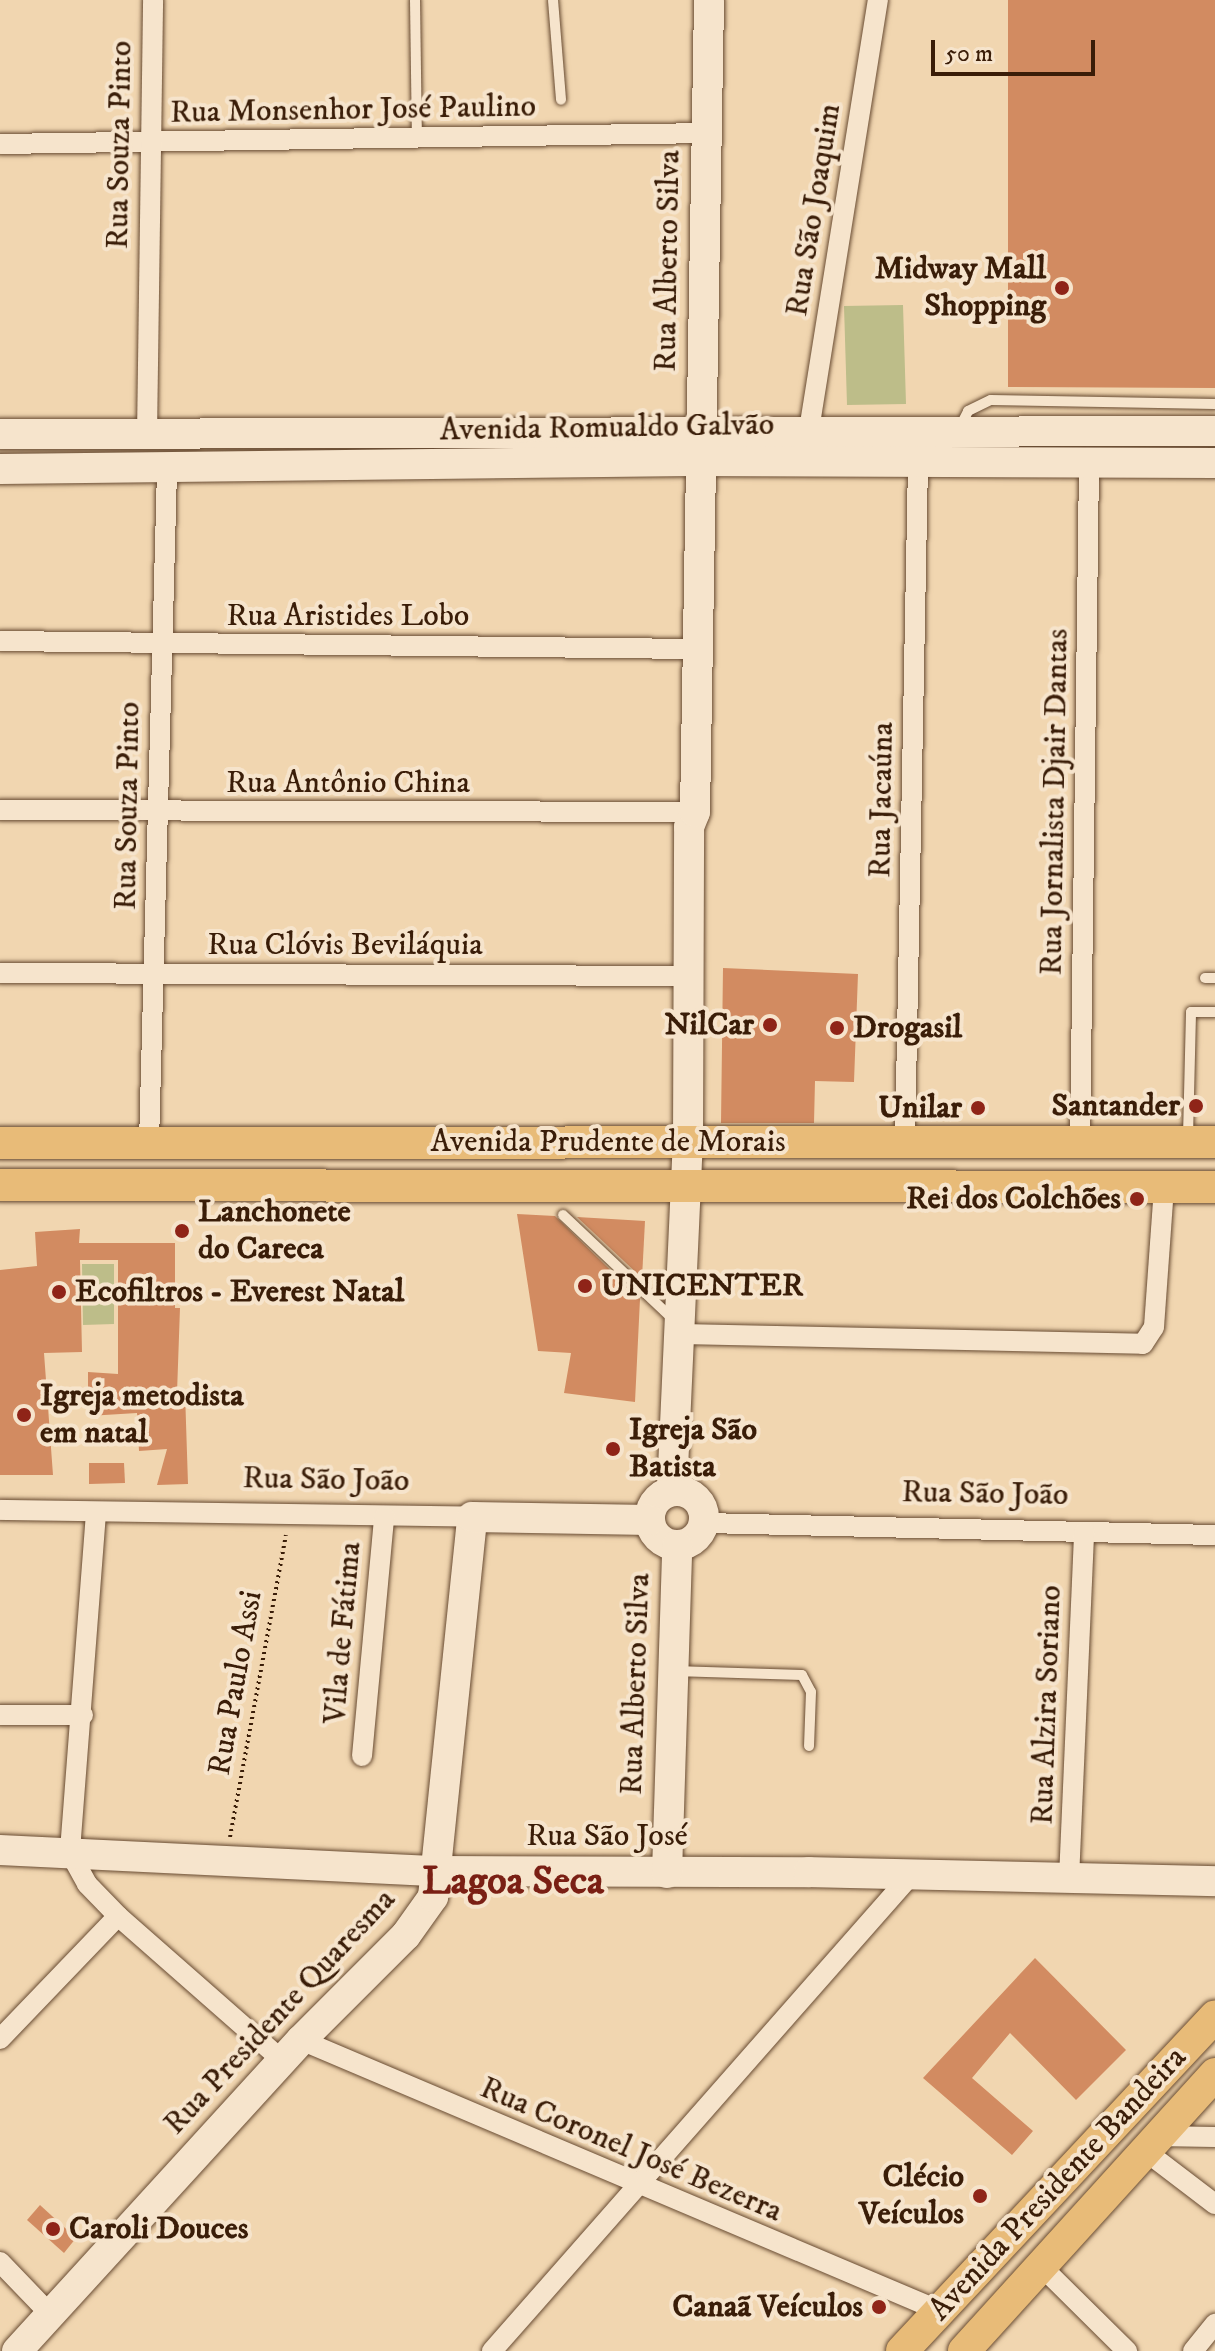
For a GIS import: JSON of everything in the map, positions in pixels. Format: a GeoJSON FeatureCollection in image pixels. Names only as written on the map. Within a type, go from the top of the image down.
{"type":"FeatureCollection","features":[{"type":"Feature","properties":{"kind":"main road","name":"Rua Alberto Silva"},"geometry":{"type":"LineString","coordinates":[[695,1141],[689,827],[695,812],[709,0]]}},
{"type":"Feature","properties":{"kind":"main road","name":"Avenida Romualdo Galvão"},"geometry":{"type":"LineString","coordinates":[[0,434],[147,436],[959,428],[1215,431]]}},
{"type":"Feature","properties":{"kind":"main road","name":"Avenida Romualdo Galvão"},"geometry":{"type":"LineString","coordinates":[[0,469],[701,461],[1215,463]]}},
{"type":"Feature","properties":{"kind":"main road","name":"Rua Alberto Silva"},"geometry":{"type":"LineString","coordinates":[[681,1492],[705,828],[695,812]]}},
{"type":"Feature","properties":{"kind":"main road","name":"Avenida Prudente de Morais"},"geometry":{"type":"LineString","coordinates":[[0,1143],[1202,1142]]}},
{"type":"Feature","properties":{"kind":"main road","name":"Avenida Prudente de Morais"},"geometry":{"type":"LineString","coordinates":[[0,1185],[1215,1187]]}},
{"type":"Feature","properties":{"kind":"main road"},"geometry":{"type":"LineString","coordinates":[[681,1492],[702,1507],[705,1523],[694,1540],[677,1546],[659,1539],[650,1520],[657,1500],[681,1492]]}},
{"type":"Feature","properties":{"kind":"main road","name":"Rua São João"},"geometry":{"type":"LineString","coordinates":[[472,1517],[650,1520]]}},
{"type":"Feature","properties":{"kind":"main road","name":"Rua Presidente Quaresma"},"geometry":{"type":"LineString","coordinates":[[28,2348],[51,2315],[292,2050],[421,1917],[433,1897],[472,1517]]}},
{"type":"Feature","properties":{"kind":"main road","name":"Rua Alberto Silva"},"geometry":{"type":"LineString","coordinates":[[667,1873],[677,1546]]}},
{"type":"Feature","properties":{"kind":"main road","name":"Rua São José"},"geometry":{"type":"LineString","coordinates":[[0,1850],[436,1871],[1215,1881]]}},
{"type":"Feature","properties":{"kind":"main road","name":"Avenida Presidente Bandeira"},"geometry":{"type":"LineString","coordinates":[[902,2351],[1215,2017]]}},
{"type":"Feature","properties":{"kind":"main road"},"geometry":{"type":"LineString","coordinates":[[1190,2100],[1215,2065]]}},
{"type":"Feature","properties":{"kind":"main road","name":"Avenida Presidente Bandeira"},"geometry":{"type":"LineString","coordinates":[[964,2351],[1215,2074]]}},
{"type":"Feature","properties":{"kind":"main road"},"geometry":{"type":"LineString","coordinates":[[936,2351],[1012,2234]]}},
{"type":"Feature","properties":{"kind":"street","name":"Rua Souza Pinto"},"geometry":{"type":"LineString","coordinates":[[147,436],[153,0]]}},
{"type":"Feature","properties":{"kind":"street","name":"Rua São Joaquim"},"geometry":{"type":"LineString","coordinates":[[809,430],[878,0]]}},
{"type":"Feature","properties":{"kind":"street","name":"Rua Monsenhor José Paulino"},"geometry":{"type":"LineString","coordinates":[[0,144],[707,133]]}},
{"type":"Feature","properties":{"kind":"street","name":"Rua Jacaúna"},"geometry":{"type":"LineString","coordinates":[[905,1140],[918,461]]}},
{"type":"Feature","properties":{"kind":"street","name":"Rua Jornalista Djair Dantas"},"geometry":{"type":"LineString","coordinates":[[1080,1143],[1089,462]]}},
{"type":"Feature","properties":{"kind":"street","name":"Rua Souza Pinto"},"geometry":{"type":"LineString","coordinates":[[149,1144],[167,469]]}},
{"type":"Feature","properties":{"kind":"street","name":"Rua Aristides Lobo"},"geometry":{"type":"LineString","coordinates":[[0,641],[696,649]]}},
{"type":"Feature","properties":{"kind":"street","name":"Rua Antônio China"},"geometry":{"type":"LineString","coordinates":[[0,810],[157,813],[695,812]]}},
{"type":"Feature","properties":{"kind":"street","name":"Rua Clóvis Beviláquia"},"geometry":{"type":"LineString","coordinates":[[0,973],[690,976]]}},
{"type":"Feature","properties":{"kind":"street"},"geometry":{"type":"LineString","coordinates":[[686,1331],[1143,1344],[1154,1327],[1164,1187]]}},
{"type":"Feature","properties":{"kind":"street","name":"Rua São João"},"geometry":{"type":"LineString","coordinates":[[0,1510],[472,1517]]}},
{"type":"Feature","properties":{"kind":"street"},"geometry":{"type":"LineString","coordinates":[[70,1853],[83,1715],[96,1513]]}},
{"type":"Feature","properties":{"kind":"street","name":"Vila de Fátima"},"geometry":{"type":"LineString","coordinates":[[362,1756],[384,1517]]}},
{"type":"Feature","properties":{"kind":"street","name":"Rua São João"},"geometry":{"type":"LineString","coordinates":[[705,1523],[1215,1535]]}},
{"type":"Feature","properties":{"kind":"street","name":"Rua Alzira Soriano"},"geometry":{"type":"LineString","coordinates":[[1069,1879],[1084,1532]]}},
{"type":"Feature","properties":{"kind":"street"},"geometry":{"type":"LineString","coordinates":[[0,1715],[83,1715]]}},
{"type":"Feature","properties":{"kind":"street","name":"Rua Coronel José Bezerra"},"geometry":{"type":"LineString","coordinates":[[70,1853],[87,1884],[118,1916],[292,2050],[940,2311]]}},
{"type":"Feature","properties":{"kind":"street"},"geometry":{"type":"LineString","coordinates":[[492,2351],[910,1876]]}},
{"type":"Feature","properties":{"kind":"street"},"geometry":{"type":"LineString","coordinates":[[0,2039],[118,1916]]}},
{"type":"Feature","properties":{"kind":"street"},"geometry":{"type":"LineString","coordinates":[[1150,2143],[1215,2137]]}},
{"type":"Feature","properties":{"kind":"street"},"geometry":{"type":"LineString","coordinates":[[1150,2143],[1215,2204]]}},
{"type":"Feature","properties":{"kind":"street"},"geometry":{"type":"LineString","coordinates":[[0,2262],[51,2315]]}},
{"type":"Feature","properties":{"kind":"street"},"geometry":{"type":"LineString","coordinates":[[1042,2267],[1127,2351]]}},
{"type":"Feature","properties":{"kind":"street"},"geometry":{"type":"LineString","coordinates":[[1193,2351],[1215,2324]]}},
{"type":"Feature","properties":{"kind":"lane"},"geometry":{"type":"LineString","coordinates":[[415,0],[417,138]]}},
{"type":"Feature","properties":{"kind":"lane"},"geometry":{"type":"LineString","coordinates":[[553,0],[561,100]]}},
{"type":"Feature","properties":{"kind":"lane"},"geometry":{"type":"LineString","coordinates":[[959,428],[968,411],[991,400],[1215,404]]}},
{"type":"Feature","properties":{"kind":"lane"},"geometry":{"type":"LineString","coordinates":[[1202,1142],[1191,1012],[1215,1012]]}},
{"type":"Feature","properties":{"kind":"lane"},"geometry":{"type":"LineString","coordinates":[[563,1215],[686,1331]]}},
{"type":"Feature","properties":{"kind":"lane"},"geometry":{"type":"LineString","coordinates":[[672,1671],[802,1675],[811,1692],[809,1746]]}},
{"type":"Feature","properties":{"kind":"path","name":"Rua Paulo Assi"},"geometry":{"type":"LineString","coordinates":[[226,1859],[290,1515]]}},
{"type":"Feature","properties":{"kind":"green space"},"geometry":{"type":"Polygon","coordinates":[[[903,305],[906,404],[847,405],[844,306],[903,305]]]}},
{"type":"Feature","properties":{"kind":"green space"},"geometry":{"type":"Polygon","coordinates":[[[82,1264],[114,1264],[114,1324],[83,1325],[82,1264]]]}},
{"type":"Feature","properties":{"kind":"building","name":"Midway Mall Shopping"},"geometry":{"type":"Polygon","coordinates":[[[1008,0],[1215,0],[1215,388],[1008,387],[1008,0]]]}},
{"type":"Feature","properties":{"kind":"building","name":"NilCar"},"geometry":{"type":"Polygon","coordinates":[[[723,968],[858,974],[854,1082],[815,1081],[814,1123],[721,1123],[723,968]]]}},
{"type":"Feature","properties":{"kind":"building","name":"UNICENTER"},"geometry":{"type":"Polygon","coordinates":[[[517,1214],[555,1216],[640,1299],[635,1402],[564,1393],[571,1353],[538,1351],[517,1214]]]}},
{"type":"Feature","properties":{"kind":"building"},"geometry":{"type":"Polygon","coordinates":[[[577,1217],[645,1221],[642,1278],[577,1217]]]}},
{"type":"Feature","properties":{"kind":"building"},"geometry":{"type":"Polygon","coordinates":[[[80,1229],[79,1243],[175,1243],[175,1308],[180,1308],[177,1393],[185,1392],[188,1484],[157,1485],[167,1449],[139,1451],[137,1413],[88,1416],[88,1372],[118,1374],[118,1260],[80,1260],[82,1352],[44,1353],[53,1475],[0,1475],[0,1270],[37,1266],[35,1232],[80,1229]]]}},
{"type":"Feature","properties":{"kind":"building"},"geometry":{"type":"Polygon","coordinates":[[[89,1463],[124,1463],[125,1483],[89,1484],[89,1463]]]}},
{"type":"Feature","properties":{"kind":"building"},"geometry":{"type":"Polygon","coordinates":[[[1035,1958],[1126,2050],[1076,2100],[1010,2033],[972,2078],[1033,2131],[1012,2155],[923,2078],[1035,1958]]]}},
{"type":"Feature","properties":{"kind":"building"},"geometry":{"type":"Polygon","coordinates":[[[40,2205],[76,2238],[64,2253],[27,2220],[40,2205]]]}},
{"type":"Feature","properties":{"kind":"place","name":"Midway Mall Shopping"},"geometry":{"type":"Point","coordinates":[1062,288]}},
{"type":"Feature","properties":{"kind":"place","name":"NilCar"},"geometry":{"type":"Point","coordinates":[770,1025]}},
{"type":"Feature","properties":{"kind":"place","name":"Drogasil"},"geometry":{"type":"Point","coordinates":[837,1028]}},
{"type":"Feature","properties":{"kind":"place","name":"Santander"},"geometry":{"type":"Point","coordinates":[1196,1106]}},
{"type":"Feature","properties":{"kind":"place","name":"Unilar"},"geometry":{"type":"Point","coordinates":[978,1108]}},
{"type":"Feature","properties":{"kind":"place","name":"Rei dos Colchões"},"geometry":{"type":"Point","coordinates":[1137,1199]}},
{"type":"Feature","properties":{"kind":"place","name":"Lanchonete do Careca"},"geometry":{"type":"Point","coordinates":[182,1231]}},
{"type":"Feature","properties":{"kind":"place","name":"UNICENTER"},"geometry":{"type":"Point","coordinates":[585,1286]}},
{"type":"Feature","properties":{"kind":"place","name":"Ecofiltros - Everest Natal"},"geometry":{"type":"Point","coordinates":[59,1292]}},
{"type":"Feature","properties":{"kind":"place","name":"Igreja metodista em natal"},"geometry":{"type":"Point","coordinates":[24,1415]}},
{"type":"Feature","properties":{"kind":"place","name":"Igreja São Batista"},"geometry":{"type":"Point","coordinates":[613,1449]}},
{"type":"Feature","properties":{"kind":"place","name":"Clécio Veículos"},"geometry":{"type":"Point","coordinates":[980,2196]}},
{"type":"Feature","properties":{"kind":"place","name":"Caroli Douces"},"geometry":{"type":"Point","coordinates":[53,2229]}},
{"type":"Feature","properties":{"kind":"place","name":"Canaã Veículos"},"geometry":{"type":"Point","coordinates":[879,2307]}},
{"type":"Feature","properties":{"kind":"district","name":"Lagoa Seca"},"geometry":{"type":"Point","coordinates":[513,1882]}}]}
